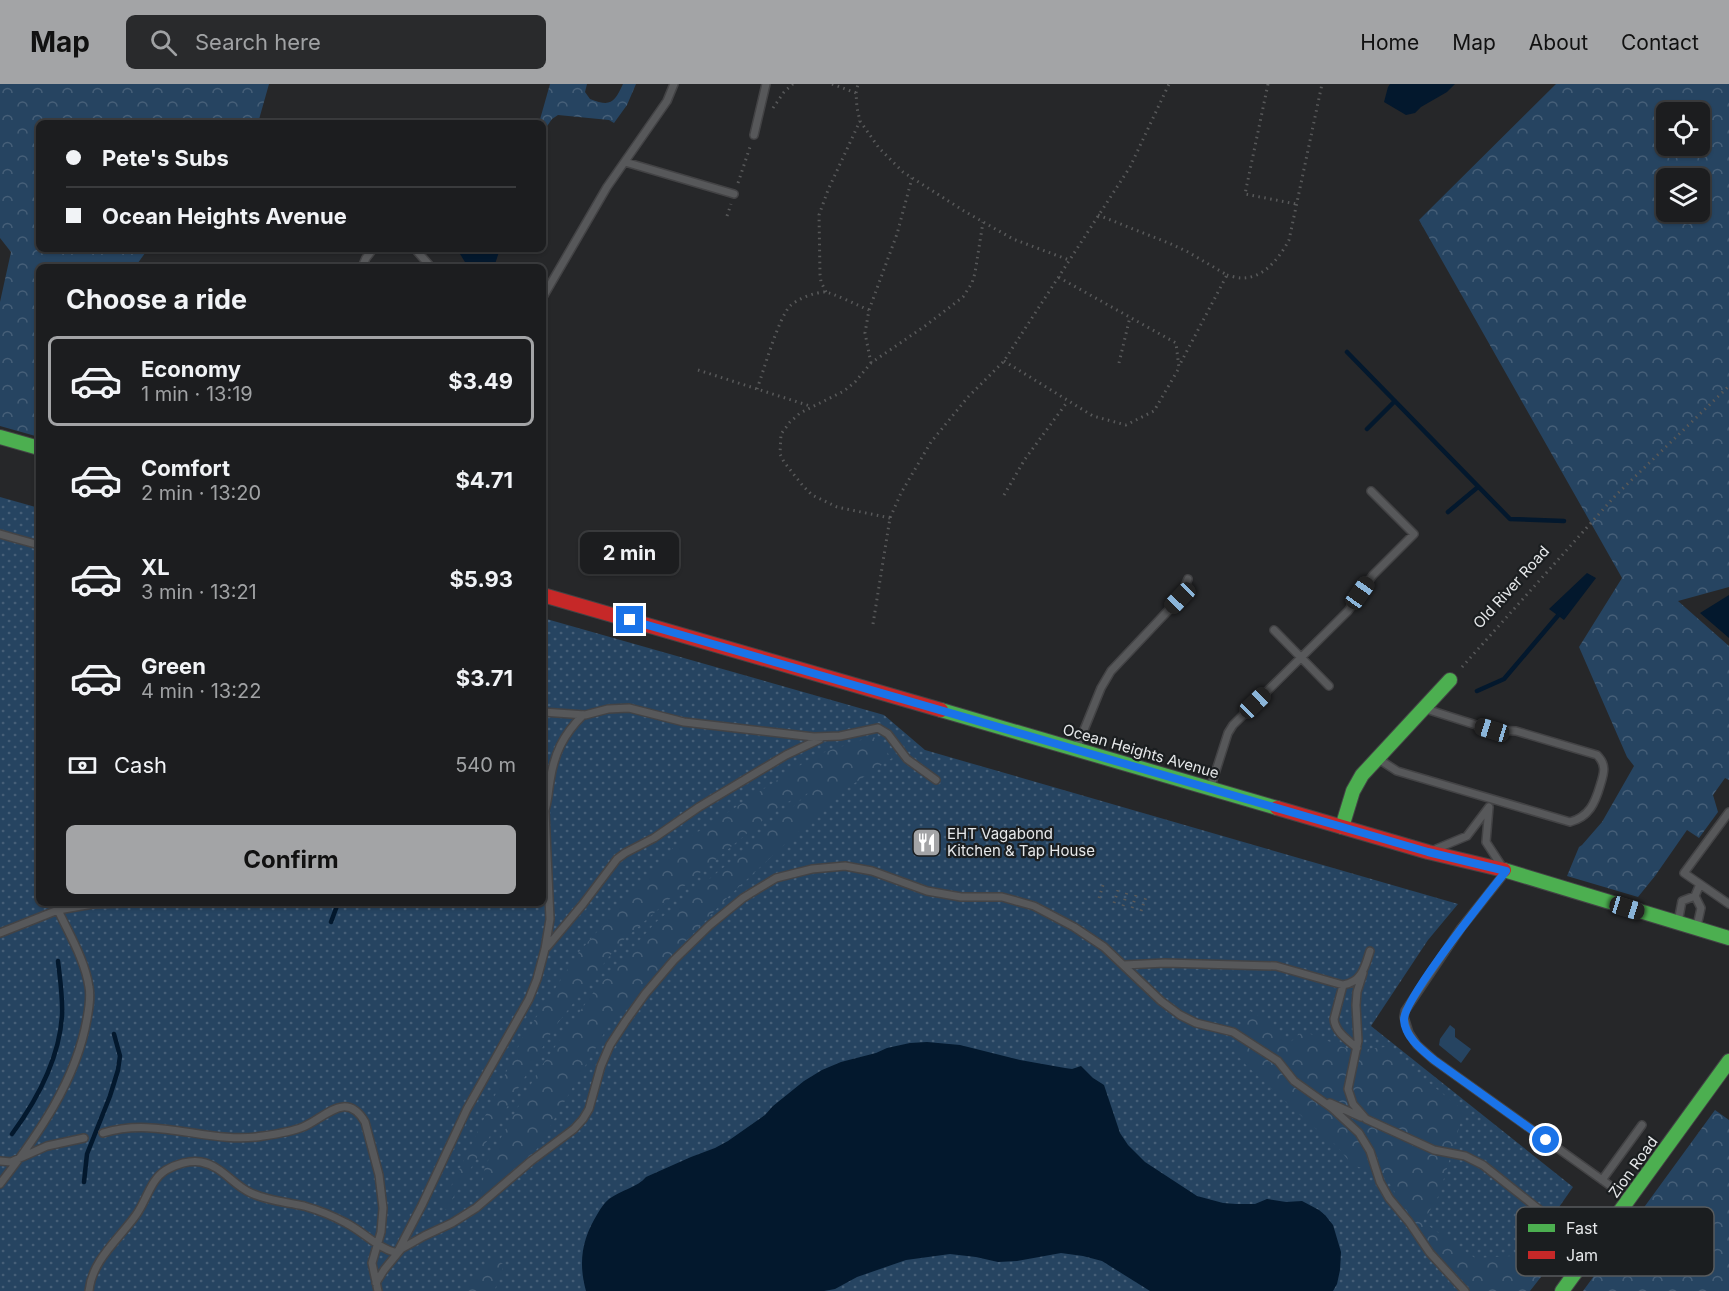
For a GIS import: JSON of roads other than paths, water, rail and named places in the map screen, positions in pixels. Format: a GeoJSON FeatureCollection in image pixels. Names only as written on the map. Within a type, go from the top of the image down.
{"type":"FeatureCollection","features":[{"type":"Feature","properties":{"kind":"main road"},"geometry":{"type":"LineString","coordinates":[[0,437],[36,447]]}},
{"type":"Feature","properties":{"kind":"main road","name":"Ocean Heights Avenue"},"geometry":{"type":"LineString","coordinates":[[546,596],[1428,852],[1506,871],[1729,938]]}},
{"type":"Feature","properties":{"kind":"main road"},"geometry":{"type":"LineString","coordinates":[[1342,827],[1353,791],[1362,775],[1450,680]]}},
{"type":"Feature","properties":{"kind":"main road","name":"Zion Road"},"geometry":{"type":"LineString","coordinates":[[1623,1207],[1729,1061]]}},
{"type":"Feature","properties":{"kind":"main road","name":"Zion Road"},"geometry":{"type":"LineString","coordinates":[[1562,1291],[1573,1276]]}},
{"type":"Feature","properties":{"kind":"lane"},"geometry":{"type":"LineString","coordinates":[[546,292],[607,187],[668,101],[674,84]]}},
{"type":"Feature","properties":{"kind":"lane"},"geometry":{"type":"LineString","coordinates":[[754,135],[766,84]]}},
{"type":"Feature","properties":{"kind":"lane"},"geometry":{"type":"LineString","coordinates":[[625,162],[734,194]]}},
{"type":"Feature","properties":{"kind":"lane"},"geometry":{"type":"LineString","coordinates":[[418,252],[428,264]]}},
{"type":"Feature","properties":{"kind":"lane"},"geometry":{"type":"LineString","coordinates":[[1210,789],[1233,725],[1348,611],[1373,575],[1414,534],[1371,491]]}},
{"type":"Feature","properties":{"kind":"lane"},"geometry":{"type":"LineString","coordinates":[[0,534],[36,544]]}},
{"type":"Feature","properties":{"kind":"lane"},"geometry":{"type":"LineString","coordinates":[[1076,750],[1101,688],[1111,671],[1180,598],[1188,579]]}},
{"type":"Feature","properties":{"kind":"lane"},"geometry":{"type":"LineString","coordinates":[[1274,630],[1329,686]]}},
{"type":"Feature","properties":{"kind":"lane"},"geometry":{"type":"LineString","coordinates":[[546,712],[583,715],[609,709],[629,708],[684,722],[825,737],[878,728],[888,734],[907,759],[936,780]]}},
{"type":"Feature","properties":{"kind":"lane"},"geometry":{"type":"LineString","coordinates":[[1378,758],[1397,771],[1570,822],[1585,815],[1596,801],[1605,769],[1603,761],[1597,755],[1515,731],[1492,730],[1423,709]]}},
{"type":"Feature","properties":{"kind":"lane"},"geometry":{"type":"LineString","coordinates":[[546,804],[553,762],[559,746],[568,730],[583,715]]}},
{"type":"Feature","properties":{"kind":"lane"},"geometry":{"type":"LineString","coordinates":[[545,949],[617,859],[786,754],[825,737]]}},
{"type":"Feature","properties":{"kind":"lane"},"geometry":{"type":"LineString","coordinates":[[546,787],[548,795]]}},
{"type":"Feature","properties":{"kind":"lane"},"geometry":{"type":"LineString","coordinates":[[1491,798],[1486,842],[1506,871],[1461,927],[1409,1003],[1404,1017],[1405,1024],[1417,1045],[1434,1060],[1629,1199]]}},
{"type":"Feature","properties":{"kind":"lane"},"geometry":{"type":"LineString","coordinates":[[1428,852],[1467,836],[1489,807]]}},
{"type":"Feature","properties":{"kind":"lane"},"geometry":{"type":"LineString","coordinates":[[1729,812],[1684,873],[1729,904]]}},
{"type":"Feature","properties":{"kind":"lane"},"geometry":{"type":"LineString","coordinates":[[376,1283],[397,1253],[467,1109],[533,990],[545,949],[550,919],[546,848]]}},
{"type":"Feature","properties":{"kind":"lane"},"geometry":{"type":"LineString","coordinates":[[397,1253],[405,1245],[452,1223],[476,1208],[531,1161],[574,1129],[589,1109],[601,1066],[610,1045],[645,994],[674,960],[710,925],[743,898],[776,878],[812,869],[837,867],[854,867],[872,871],[927,891],[961,897],[1002,897],[1034,906],[1074,927],[1104,947],[1180,1016],[1196,1023],[1233,1032],[1278,1061],[1294,1081],[1320,1098],[1434,1150],[1465,1156],[1483,1165],[1536,1207]]}},
{"type":"Feature","properties":{"kind":"lane"},"geometry":{"type":"LineString","coordinates":[[1677,924],[1682,901],[1695,896],[1700,884]]}},
{"type":"Feature","properties":{"kind":"lane"},"geometry":{"type":"LineString","coordinates":[[1695,896],[1701,908],[1696,929]]}},
{"type":"Feature","properties":{"kind":"lane"},"geometry":{"type":"LineString","coordinates":[[0,933],[58,910],[81,906]]}},
{"type":"Feature","properties":{"kind":"lane"},"geometry":{"type":"LineString","coordinates":[[0,1184],[54,1106],[82,1042],[90,1004],[89,986],[85,969],[58,910]]}},
{"type":"Feature","properties":{"kind":"lane"},"geometry":{"type":"LineString","coordinates":[[1366,1119],[1348,1094],[1359,1032],[1357,997],[1370,951]]}},
{"type":"Feature","properties":{"kind":"lane"},"geometry":{"type":"LineString","coordinates":[[1124,964],[1276,966],[1343,985],[1353,982],[1363,973]]}},
{"type":"Feature","properties":{"kind":"lane"},"geometry":{"type":"LineString","coordinates":[[1343,985],[1334,1019],[1335,1025],[1357,1048]]}},
{"type":"Feature","properties":{"kind":"lane"},"geometry":{"type":"LineString","coordinates":[[1320,1098],[1359,1133],[1370,1151],[1380,1182],[1389,1198],[1430,1253],[1465,1291]]}},
{"type":"Feature","properties":{"kind":"lane"},"geometry":{"type":"LineString","coordinates":[[103,1133],[115,1129],[161,1128],[222,1138],[257,1137],[303,1127],[337,1108],[352,1108],[361,1115],[365,1122],[379,1175],[383,1208],[381,1232],[372,1263],[378,1291]]}},
{"type":"Feature","properties":{"kind":"lane"},"geometry":{"type":"LineString","coordinates":[[1602,1180],[1642,1125]]}},
{"type":"Feature","properties":{"kind":"lane"},"geometry":{"type":"LineString","coordinates":[[0,1161],[8,1162],[47,1146],[84,1138]]}},
{"type":"Feature","properties":{"kind":"lane"},"geometry":{"type":"LineString","coordinates":[[89,1291],[95,1267],[137,1215],[155,1180],[168,1169],[200,1161],[217,1168],[240,1187],[264,1199],[313,1209],[346,1222],[378,1245],[397,1253]]}},
{"type":"Feature","properties":{"kind":"waterway"},"geometry":{"type":"LineString","coordinates":[[1347,352],[1510,519],[1564,521]]}},
{"type":"Feature","properties":{"kind":"waterway"},"geometry":{"type":"LineString","coordinates":[[1367,429],[1395,401]]}},
{"type":"Feature","properties":{"kind":"waterway"},"geometry":{"type":"LineString","coordinates":[[1448,512],[1478,487]]}},
{"type":"Feature","properties":{"kind":"waterway"},"geometry":{"type":"LineString","coordinates":[[1477,691],[1504,679],[1561,612]]}},
{"type":"Feature","properties":{"kind":"waterway"},"geometry":{"type":"LineString","coordinates":[[331,922],[337,906]]}},
{"type":"Feature","properties":{"kind":"waterway"},"geometry":{"type":"LineString","coordinates":[[12,1134],[38,1093],[56,1048],[62,1016],[58,961]]}},
{"type":"Feature","properties":{"kind":"waterway"},"geometry":{"type":"LineString","coordinates":[[84,1182],[87,1154],[118,1070],[120,1056],[114,1034]]}},
{"type":"Feature","properties":{"kind":"place","name":"EHT Vagabond Kitchen & Tap House"},"geometry":{"type":"Point","coordinates":[926,842]}}]}
